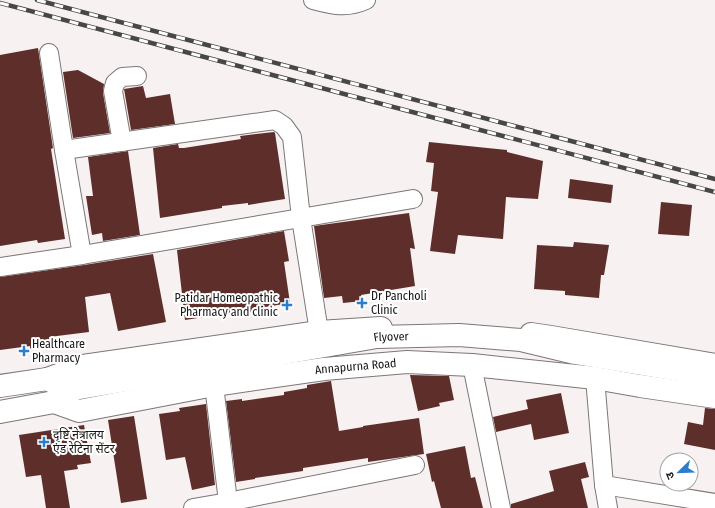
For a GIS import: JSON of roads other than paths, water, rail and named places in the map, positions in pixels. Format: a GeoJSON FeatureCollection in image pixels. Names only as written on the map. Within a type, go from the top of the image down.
{"type":"FeatureCollection","features":[{"type":"Feature","properties":{"kind":"street"},"geometry":{"type":"LineString","coordinates":[[313,0],[343,7],[357,4],[366,0]]}},
{"type":"Feature","properties":{"kind":"street"},"geometry":{"type":"LineString","coordinates":[[48,52],[82,255]]}},
{"type":"Feature","properties":{"kind":"street"},"geometry":{"type":"LineString","coordinates":[[122,142],[113,90],[115,83],[122,77],[137,76]]}},
{"type":"Feature","properties":{"kind":"street"},"geometry":{"type":"LineString","coordinates":[[64,150],[275,120],[284,126],[292,137],[302,218],[319,332]]}},
{"type":"Feature","properties":{"kind":"street"},"geometry":{"type":"LineString","coordinates":[[0,267],[82,255],[413,199]]}},
{"type":"Feature","properties":{"kind":"street"},"geometry":{"type":"LineString","coordinates":[[0,386],[47,380],[83,366],[319,332],[394,327],[469,328],[551,337],[715,365]]}},
{"type":"Feature","properties":{"kind":"street","name":"Flyover"},"geometry":{"type":"LineString","coordinates":[[68,393],[377,337],[459,335],[521,340],[575,353],[715,376]]}},
{"type":"Feature","properties":{"kind":"street","name":"Annapurna Road"},"geometry":{"type":"LineString","coordinates":[[68,393],[79,411],[214,385],[324,369],[407,362],[472,364],[595,378],[715,397]]}},
{"type":"Feature","properties":{"kind":"street"},"geometry":{"type":"LineString","coordinates":[[472,364],[501,508]]}},
{"type":"Feature","properties":{"kind":"street"},"geometry":{"type":"LineString","coordinates":[[595,378],[604,485],[608,508]]}},
{"type":"Feature","properties":{"kind":"street"},"geometry":{"type":"LineString","coordinates":[[47,380],[68,393]]}},
{"type":"Feature","properties":{"kind":"street"},"geometry":{"type":"LineString","coordinates":[[214,385],[228,505]]}},
{"type":"Feature","properties":{"kind":"street"},"geometry":{"type":"LineString","coordinates":[[0,412],[68,393]]}},
{"type":"Feature","properties":{"kind":"street"},"geometry":{"type":"LineString","coordinates":[[193,508],[228,505],[416,465]]}},
{"type":"Feature","properties":{"kind":"street"},"geometry":{"type":"LineString","coordinates":[[604,485],[715,502]]}},
{"type":"Feature","properties":{"kind":"railway"},"geometry":{"type":"LineString","coordinates":[[37,0],[715,179]]}},
{"type":"Feature","properties":{"kind":"railway"},"geometry":{"type":"LineString","coordinates":[[0,3],[715,192]]}},
{"type":"Feature","properties":{"kind":"place","name":"Dr Pancholi Clinic"},"geometry":{"type":"Point","coordinates":[362,303]}},
{"type":"Feature","properties":{"kind":"place","name":"Patidar Homeopathic Pharmacy and clinic"},"geometry":{"type":"Point","coordinates":[287,305]}},
{"type":"Feature","properties":{"kind":"place","name":"Healthcare Pharmacy"},"geometry":{"type":"Point","coordinates":[24,351]}},
{"type":"Feature","properties":{"kind":"place","name":"दृष्टि नेत्रालय एंड रेटिना सेंटर"},"geometry":{"type":"Point","coordinates":[44,442]}}]}
